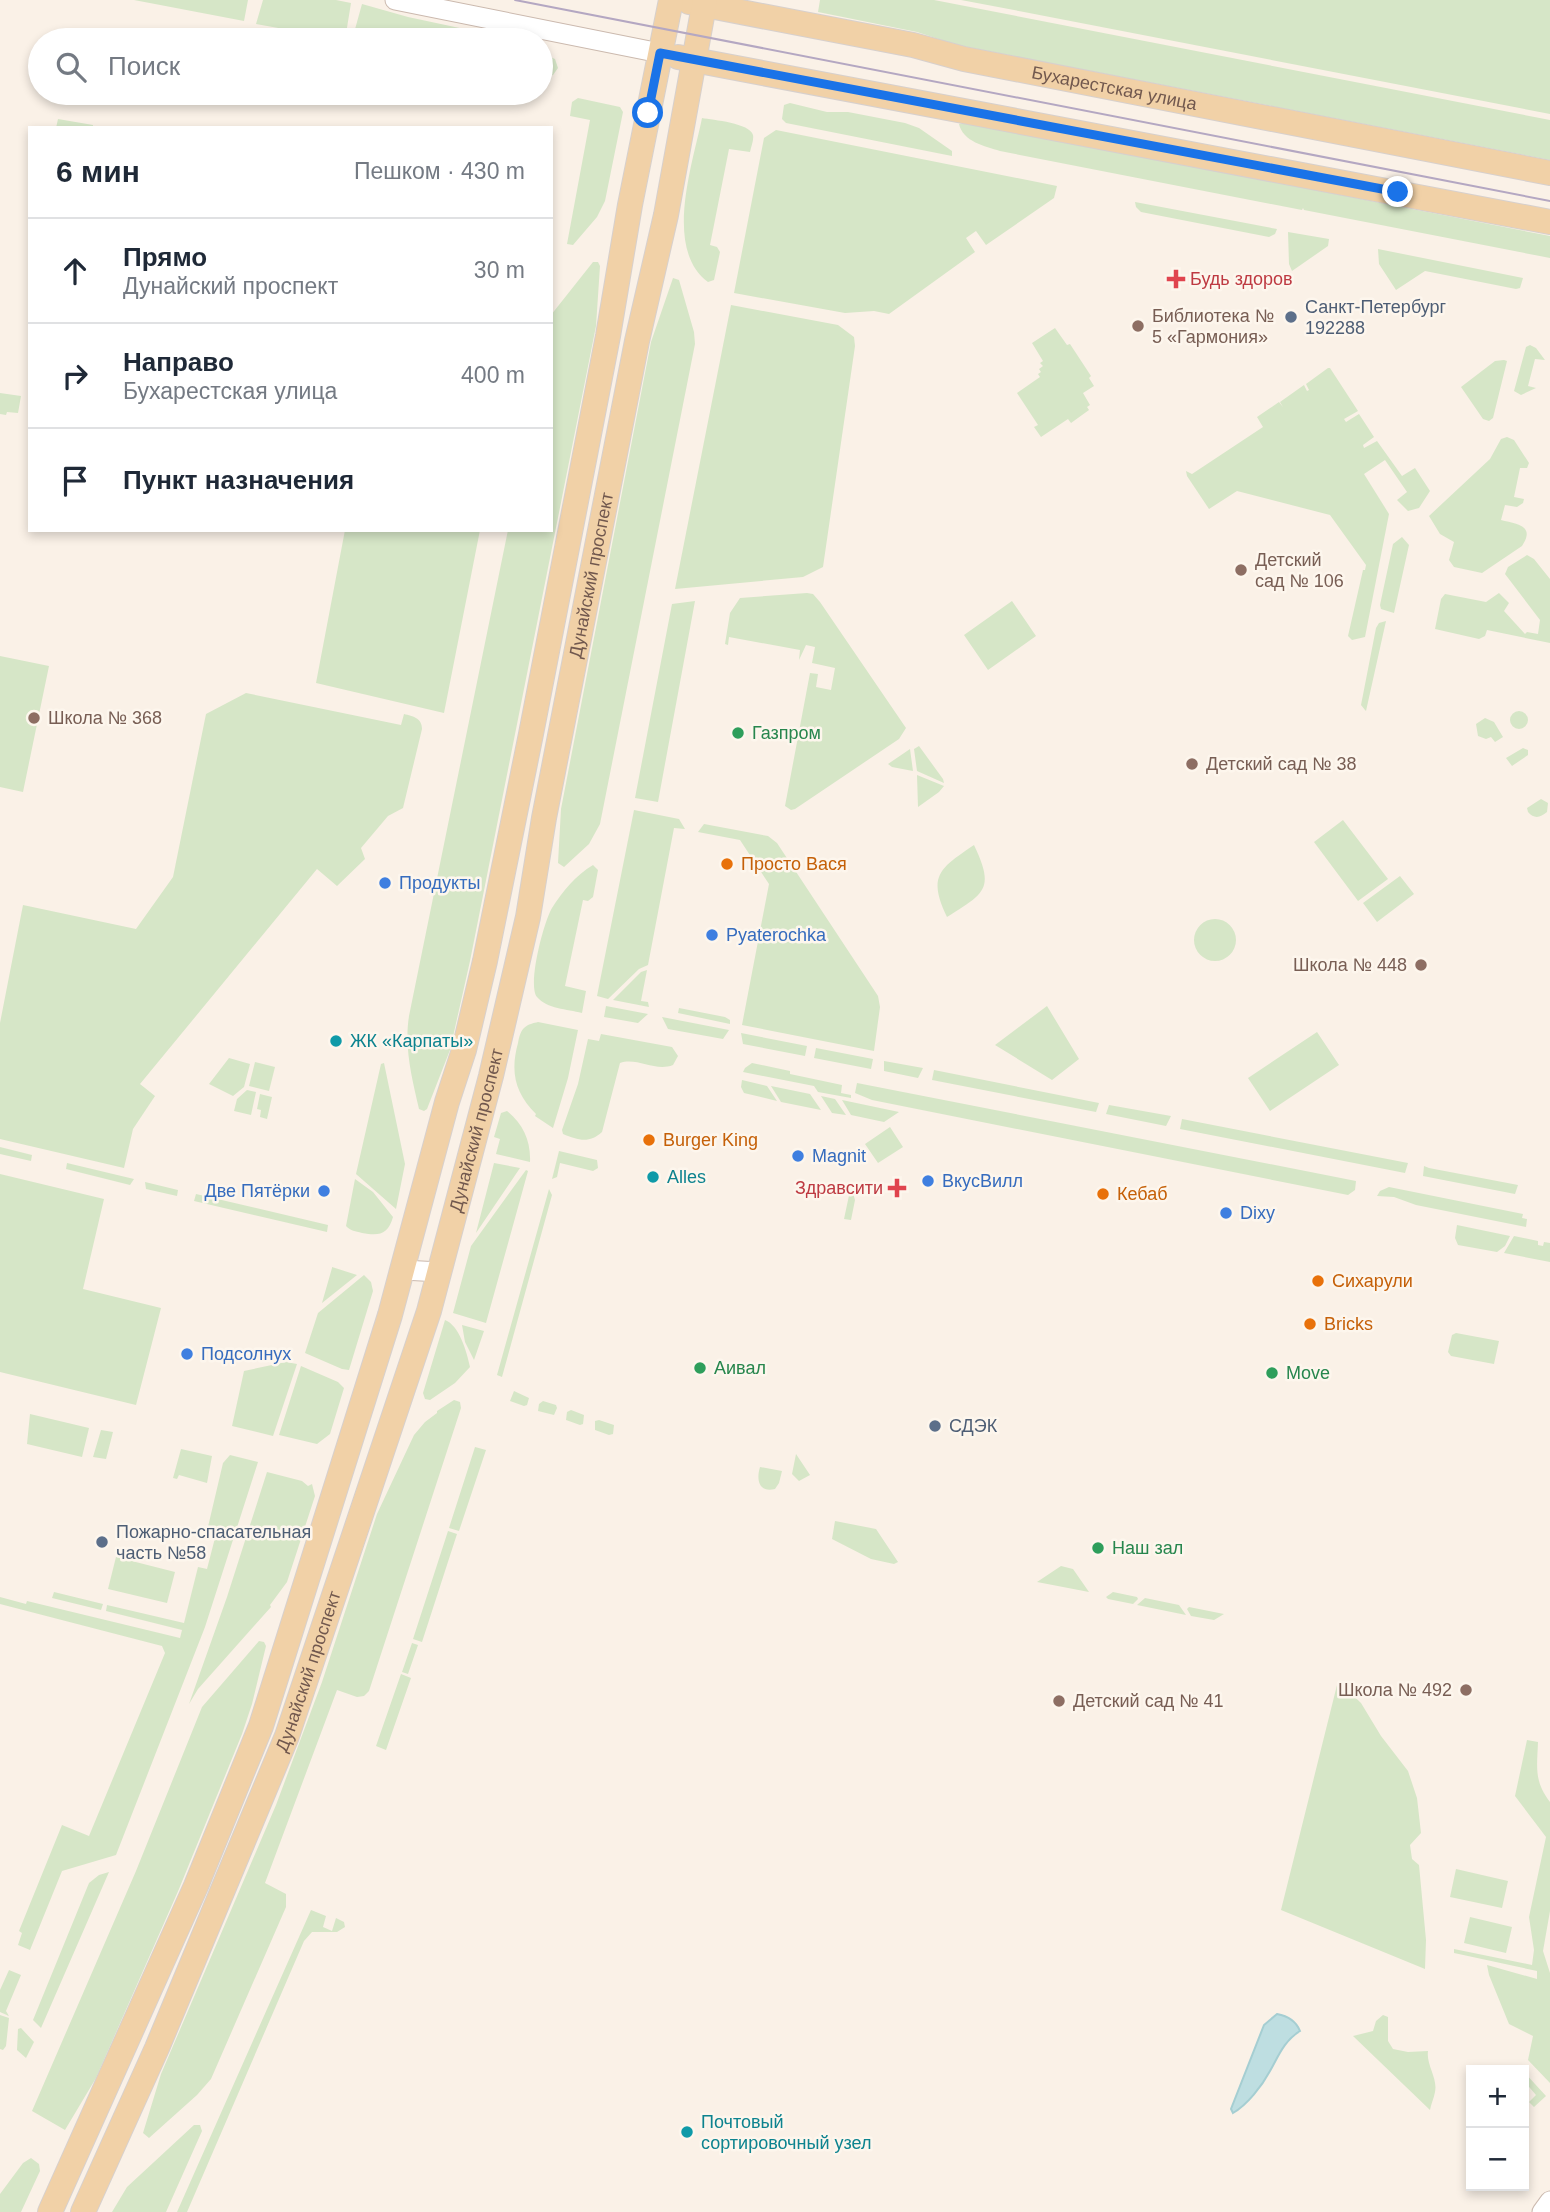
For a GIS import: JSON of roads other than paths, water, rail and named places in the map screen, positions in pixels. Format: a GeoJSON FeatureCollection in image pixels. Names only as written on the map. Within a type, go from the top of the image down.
{"type":"FeatureCollection","features":[{"type":"Feature","properties":{"kind":"main road","name":"Дунайский проспект"},"geometry":{"type":"LineString","coordinates":[[50,2212],[197,1886],[261,1726],[403,1270],[447,1102],[464,1050],[485,961],[606,350],[629,205],[671,0]]}},
{"type":"Feature","properties":{"kind":"main road","name":"Бухарестская улица"},"geometry":{"type":"LineString","coordinates":[[679,0],[705,2],[964,59],[1550,173]]}},
{"type":"Feature","properties":{"kind":"main road","name":"Дунайский проспект"},"geometry":{"type":"LineString","coordinates":[[83,2212],[157,2048],[282,1749],[425,1324],[440,1272],[528,916],[544,818],[637,341],[666,215],[705,2]]}},
{"type":"Feature","properties":{"kind":"main road"},"geometry":{"type":"LineString","coordinates":[[660,53],[1550,222]]}},
{"type":"Feature","properties":{"kind":"street"},"geometry":{"type":"LineString","coordinates":[[395,0],[535,28]]}},
{"type":"Feature","properties":{"kind":"street"},"geometry":{"type":"LineString","coordinates":[[553,32],[660,53]]}},
{"type":"Feature","properties":{"kind":"street"},"geometry":{"type":"LineString","coordinates":[[403,1270],[440,1272]]}},
{"type":"Feature","properties":{"kind":"street"},"geometry":{"type":"LineString","coordinates":[[1542,2212],[1550,2201]]}},
{"type":"Feature","properties":{"kind":"water"},"geometry":{"type":"Polygon","coordinates":[[[1277,2014],[1291,2020],[1300,2031],[1286,2044],[1254,2095],[1233,2113],[1231,2109],[1264,2025],[1277,2014]]]}},
{"type":"Feature","properties":{"kind":"tram line"},"geometry":{"type":"LineString","coordinates":[[515,0],[1550,201]]}},
{"type":"Feature","properties":{"kind":"place","name":"Будь здоров"},"geometry":{"type":"Point","coordinates":[1176,279]}},
{"type":"Feature","properties":{"kind":"place","name":"Санкт-Петербург 192288"},"geometry":{"type":"Point","coordinates":[1291,317]}},
{"type":"Feature","properties":{"kind":"place","name":"Библиотека № 5 «Гармония»"},"geometry":{"type":"Point","coordinates":[1138,326]}},
{"type":"Feature","properties":{"kind":"place","name":"Детский сад № 106"},"geometry":{"type":"Point","coordinates":[1241,570]}},
{"type":"Feature","properties":{"kind":"place","name":"Школа № 368"},"geometry":{"type":"Point","coordinates":[34,718]}},
{"type":"Feature","properties":{"kind":"place","name":"Газпром"},"geometry":{"type":"Point","coordinates":[738,733]}},
{"type":"Feature","properties":{"kind":"place","name":"Детский сад № 38"},"geometry":{"type":"Point","coordinates":[1192,764]}},
{"type":"Feature","properties":{"kind":"place","name":"Просто Вася"},"geometry":{"type":"Point","coordinates":[727,864]}},
{"type":"Feature","properties":{"kind":"place","name":"Продукты"},"geometry":{"type":"Point","coordinates":[385,883]}},
{"type":"Feature","properties":{"kind":"place","name":"Pyaterochka"},"geometry":{"type":"Point","coordinates":[712,935]}},
{"type":"Feature","properties":{"kind":"place","name":"Школа № 448"},"geometry":{"type":"Point","coordinates":[1421,965]}},
{"type":"Feature","properties":{"kind":"place","name":"ЖК «Карпаты»"},"geometry":{"type":"Point","coordinates":[336,1041]}},
{"type":"Feature","properties":{"kind":"place","name":"Burger King"},"geometry":{"type":"Point","coordinates":[649,1140]}},
{"type":"Feature","properties":{"kind":"place","name":"Magnit"},"geometry":{"type":"Point","coordinates":[798,1156]}},
{"type":"Feature","properties":{"kind":"place","name":"Alles"},"geometry":{"type":"Point","coordinates":[653,1177]}},
{"type":"Feature","properties":{"kind":"place","name":"ВкусВилл"},"geometry":{"type":"Point","coordinates":[928,1181]}},
{"type":"Feature","properties":{"kind":"place","name":"Здравсити"},"geometry":{"type":"Point","coordinates":[897,1188]}},
{"type":"Feature","properties":{"kind":"place","name":"Две Пятёрки"},"geometry":{"type":"Point","coordinates":[324,1191]}},
{"type":"Feature","properties":{"kind":"place","name":"Кебаб"},"geometry":{"type":"Point","coordinates":[1103,1194]}},
{"type":"Feature","properties":{"kind":"place","name":"Dixy"},"geometry":{"type":"Point","coordinates":[1226,1213]}},
{"type":"Feature","properties":{"kind":"place","name":"Сихарули"},"geometry":{"type":"Point","coordinates":[1318,1281]}},
{"type":"Feature","properties":{"kind":"place","name":"Bricks"},"geometry":{"type":"Point","coordinates":[1310,1324]}},
{"type":"Feature","properties":{"kind":"place","name":"Подсолнух"},"geometry":{"type":"Point","coordinates":[187,1354]}},
{"type":"Feature","properties":{"kind":"place","name":"Аивал"},"geometry":{"type":"Point","coordinates":[700,1368]}},
{"type":"Feature","properties":{"kind":"place","name":"Move"},"geometry":{"type":"Point","coordinates":[1272,1373]}},
{"type":"Feature","properties":{"kind":"place","name":"СДЭК"},"geometry":{"type":"Point","coordinates":[935,1426]}},
{"type":"Feature","properties":{"kind":"place","name":"Пожарно-спасательная часть №58"},"geometry":{"type":"Point","coordinates":[102,1542]}},
{"type":"Feature","properties":{"kind":"place","name":"Наш зал"},"geometry":{"type":"Point","coordinates":[1098,1548]}},
{"type":"Feature","properties":{"kind":"place","name":"Школа № 492"},"geometry":{"type":"Point","coordinates":[1466,1690]}},
{"type":"Feature","properties":{"kind":"place","name":"Детский сад № 41"},"geometry":{"type":"Point","coordinates":[1059,1701]}},
{"type":"Feature","properties":{"kind":"place","name":"Почтовый сортировочный узел"},"geometry":{"type":"Point","coordinates":[687,2132]}}]}
